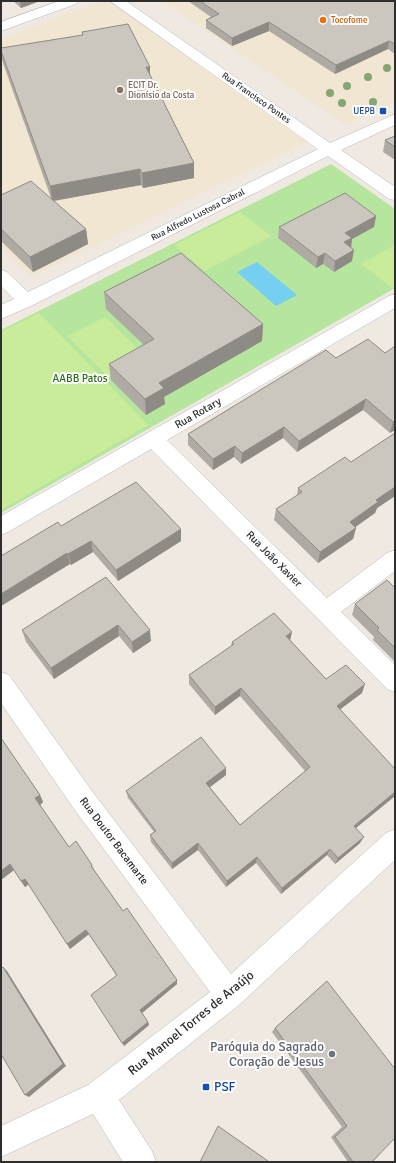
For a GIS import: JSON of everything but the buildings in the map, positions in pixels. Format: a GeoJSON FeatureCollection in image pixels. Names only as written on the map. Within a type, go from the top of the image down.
{"type":"FeatureCollection","features":[{"type":"Feature","properties":{"kind":"street"},"geometry":{"type":"LineString","coordinates":[[1,27],[71,1]]}},
{"type":"Feature","properties":{"kind":"street","name":"Rua Francisco Pontes"},"geometry":{"type":"LineString","coordinates":[[117,1],[395,179]]}},
{"type":"Feature","properties":{"kind":"street","name":"Rua Francisco Pontes"},"geometry":{"type":"LineString","coordinates":[[180,28],[349,150],[395,195]]}},
{"type":"Feature","properties":{"kind":"street","name":"Rua Alfredo Lustosa Cabral"},"geometry":{"type":"LineString","coordinates":[[1,313],[349,150],[395,119]]}},
{"type":"Feature","properties":{"kind":"street"},"geometry":{"type":"LineString","coordinates":[[1,276],[27,301]]}},
{"type":"Feature","properties":{"kind":"street","name":"Rua Rotary"},"geometry":{"type":"LineString","coordinates":[[1,526],[395,300]]}},
{"type":"Feature","properties":{"kind":"street","name":"Rua João Xavier"},"geometry":{"type":"LineString","coordinates":[[153,438],[395,681]]}},
{"type":"Feature","properties":{"kind":"street"},"geometry":{"type":"LineString","coordinates":[[326,611],[395,559]]}},
{"type":"Feature","properties":{"kind":"street","name":"Rua Doutor Bacamarte"},"geometry":{"type":"LineString","coordinates":[[1,683],[83,800],[230,995]]}},
{"type":"Feature","properties":{"kind":"street","name":"Rua Manoel Torres de Araújo"},"geometry":{"type":"LineString","coordinates":[[1,1142],[99,1096],[230,995],[395,842]]}},
{"type":"Feature","properties":{"kind":"street"},"geometry":{"type":"LineString","coordinates":[[99,1096],[141,1162]]}},
{"type":"Feature","properties":{"kind":"shaded area","name":"ECIT Dr. Dionísio da Costa"},"geometry":{"type":"Polygon","coordinates":[[[101,1],[113,1],[311,140],[31,277],[1,247],[1,39],[101,1]]]}},
{"type":"Feature","properties":{"kind":"shaded area"},"geometry":{"type":"Polygon","coordinates":[[[162,1],[395,1],[395,102],[346,125],[162,1]]]}},
{"type":"Feature","properties":{"kind":"green space","name":"AABB Patos"},"geometry":{"type":"Polygon","coordinates":[[[331,164],[395,209],[395,288],[1,513],[1,330],[331,164]]]}},
{"type":"Feature","properties":{"kind":"green space"},"geometry":{"type":"Polygon","coordinates":[[[240,212],[271,236],[205,271],[174,245],[240,212]]]}},
{"type":"Feature","properties":{"kind":"green space"},"geometry":{"type":"Polygon","coordinates":[[[395,245],[395,287],[392,288],[361,264],[395,245]]]}},
{"type":"Feature","properties":{"kind":"green space"},"geometry":{"type":"Polygon","coordinates":[[[39,313],[148,425],[1,510],[1,332],[39,313]]]}},
{"type":"Feature","properties":{"kind":"green space"},"geometry":{"type":"Polygon","coordinates":[[[105,317],[146,357],[108,377],[68,336],[105,317]]]}},
{"type":"Feature","properties":{"kind":"water"},"geometry":{"type":"Polygon","coordinates":[[[257,262],[297,295],[276,306],[237,272],[257,262]]]}},
{"type":"Feature","properties":{"kind":"place","name":"Tocofome"},"geometry":{"type":"Point","coordinates":[323,20]}},
{"type":"Feature","properties":{"kind":"place","name":"ECIT Dr. Dionísio da Costa"},"geometry":{"type":"Point","coordinates":[120,90]}},
{"type":"Feature","properties":{"kind":"place","name":"UEPB"},"geometry":{"type":"Point","coordinates":[383,111]}},
{"type":"Feature","properties":{"kind":"place","name":"Paróquia do Sagrado Coração de Jesus"},"geometry":{"type":"Point","coordinates":[332,1054]}},
{"type":"Feature","properties":{"kind":"place","name":"PSF"},"geometry":{"type":"Point","coordinates":[206,1087]}}]}
